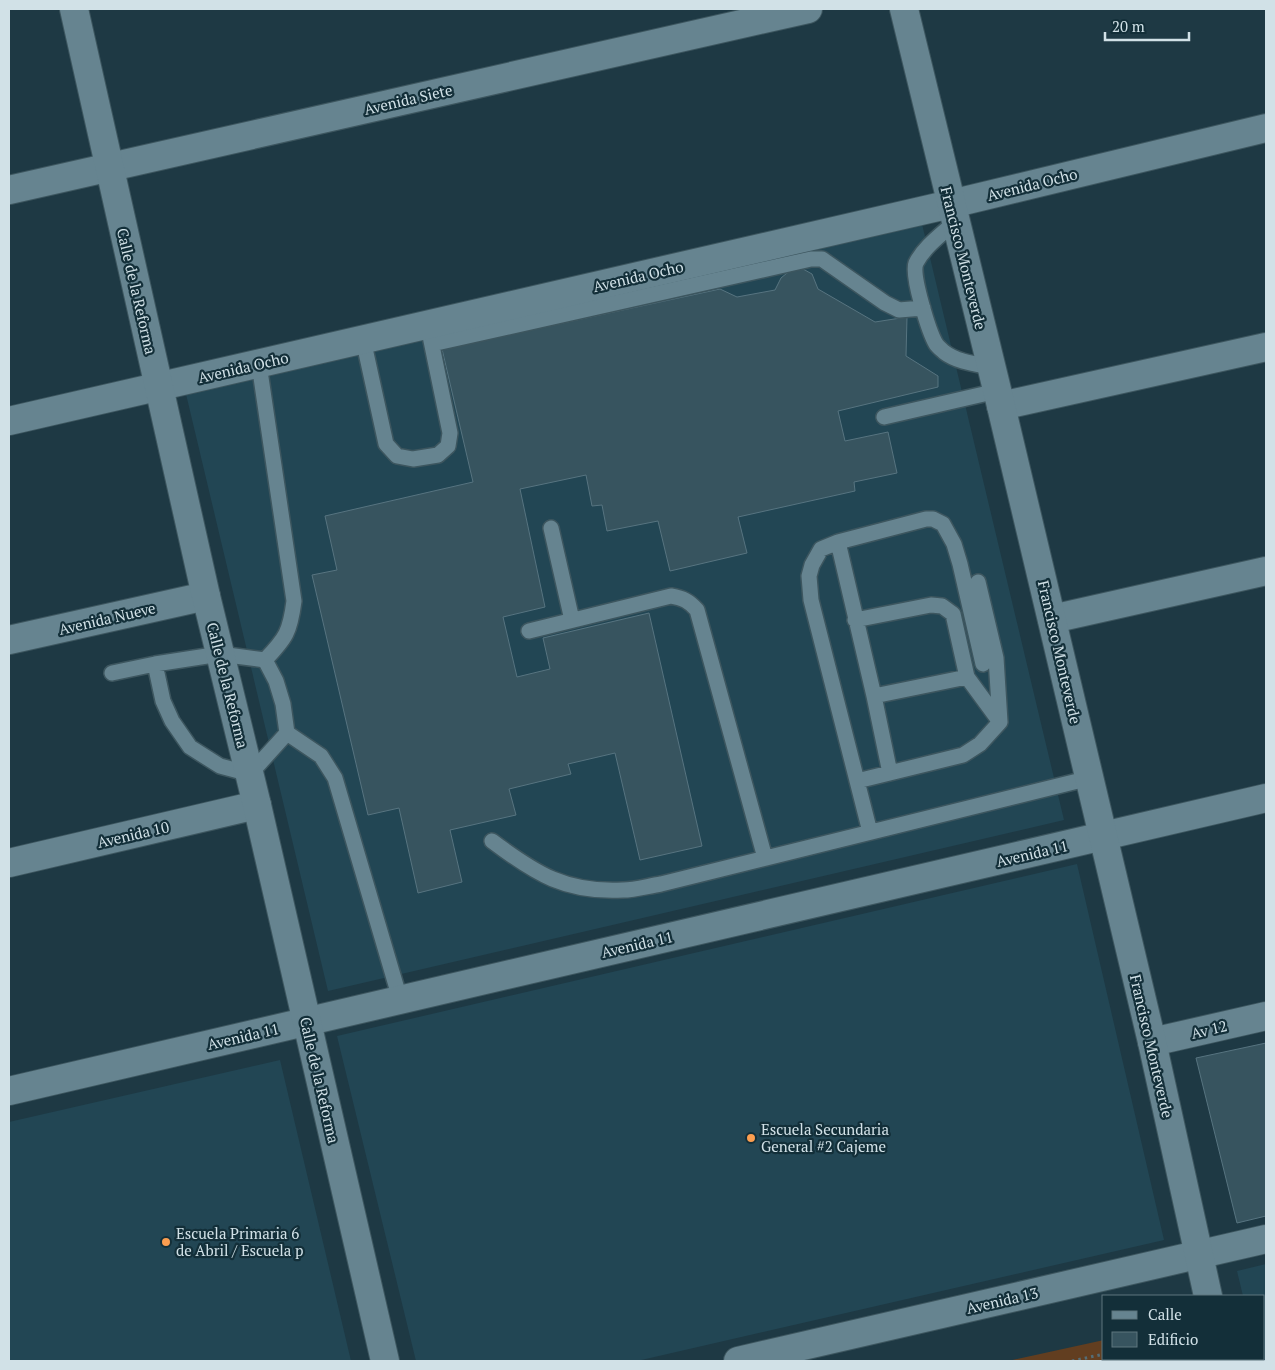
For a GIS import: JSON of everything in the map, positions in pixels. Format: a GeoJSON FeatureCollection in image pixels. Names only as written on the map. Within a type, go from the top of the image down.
{"type":"FeatureCollection","features":[{"type":"Feature","properties":{"kind":"street","name":"Calle de la Reforma"},"geometry":{"type":"LineString","coordinates":[[74,9],[206,596],[250,774],[307,1021],[379,1360]]}},
{"type":"Feature","properties":{"kind":"street","name":"Avenida Siete"},"geometry":{"type":"LineString","coordinates":[[9,190],[808,9]]}},
{"type":"Feature","properties":{"kind":"street","name":"Francisco Monteverde"},"geometry":{"type":"LineString","coordinates":[[904,9],[1104,837],[1152,1042],[1208,1295]]}},
{"type":"Feature","properties":{"kind":"street","name":"Avenida Ocho"},"geometry":{"type":"LineString","coordinates":[[9,421],[363,339],[429,334],[953,213],[1266,128]]}},
{"type":"Feature","properties":{"kind":"street"},"geometry":{"type":"LineString","coordinates":[[997,388],[1266,347]]}},
{"type":"Feature","properties":{"kind":"street"},"geometry":{"type":"LineString","coordinates":[[1052,619],[1266,572]]}},
{"type":"Feature","properties":{"kind":"street","name":"Avenida Nueve"},"geometry":{"type":"LineString","coordinates":[[9,640],[206,596]]}},
{"type":"Feature","properties":{"kind":"street","name":"Avenida 11"},"geometry":{"type":"LineString","coordinates":[[9,1091],[1266,798]]}},
{"type":"Feature","properties":{"kind":"street","name":"Avenida 10"},"geometry":{"type":"LineString","coordinates":[[9,864],[257,805]]}},
{"type":"Feature","properties":{"kind":"street","name":"Av 12"},"geometry":{"type":"LineString","coordinates":[[1152,1042],[1266,1016]]}},
{"type":"Feature","properties":{"kind":"street","name":"Avenida 13"},"geometry":{"type":"LineString","coordinates":[[738,1361],[1266,1239]]}},
{"type":"Feature","properties":{"kind":"lane"},"geometry":{"type":"LineString","coordinates":[[953,213],[916,265],[914,272],[923,308],[936,345],[997,388]]}},
{"type":"Feature","properties":{"kind":"lane"},"geometry":{"type":"LineString","coordinates":[[363,339],[386,444],[397,456],[413,459],[438,455],[448,446],[450,433],[429,334],[811,259],[822,259],[885,302],[900,310],[923,308]]}},
{"type":"Feature","properties":{"kind":"lane"},"geometry":{"type":"LineString","coordinates":[[259,364],[294,601],[291,624],[282,642],[265,660]]}},
{"type":"Feature","properties":{"kind":"lane"},"geometry":{"type":"LineString","coordinates":[[884,417],[997,388]]}},
{"type":"Feature","properties":{"kind":"lane"},"geometry":{"type":"LineString","coordinates":[[870,832],[811,600],[809,576],[821,549],[838,542],[926,519],[933,519],[944,524],[954,544],[960,564],[983,664]]}},
{"type":"Feature","properties":{"kind":"lane"},"geometry":{"type":"LineString","coordinates":[[552,528],[572,620]]}},
{"type":"Feature","properties":{"kind":"lane"},"geometry":{"type":"LineString","coordinates":[[838,542],[890,773]]}},
{"type":"Feature","properties":{"kind":"lane"},"geometry":{"type":"LineString","coordinates":[[857,781],[963,754],[980,744],[1000,722],[996,658],[978,582]]}},
{"type":"Feature","properties":{"kind":"lane"},"geometry":{"type":"LineString","coordinates":[[529,632],[671,596],[689,601],[697,610],[764,858]]}},
{"type":"Feature","properties":{"kind":"lane"},"geometry":{"type":"LineString","coordinates":[[855,620],[932,605],[942,606],[953,614],[968,677],[1000,722]]}},
{"type":"Feature","properties":{"kind":"lane"},"geometry":{"type":"LineString","coordinates":[[112,673],[220,654],[265,660]]}},
{"type":"Feature","properties":{"kind":"lane"},"geometry":{"type":"LineString","coordinates":[[265,660],[276,680],[287,733],[321,756],[335,778],[400,999]]}},
{"type":"Feature","properties":{"kind":"lane"},"geometry":{"type":"LineString","coordinates":[[155,664],[162,701],[172,721],[190,746],[220,766],[250,774],[287,733]]}},
{"type":"Feature","properties":{"kind":"lane"},"geometry":{"type":"LineString","coordinates":[[874,696],[968,677]]}},
{"type":"Feature","properties":{"kind":"lane"},"geometry":{"type":"LineString","coordinates":[[492,841],[524,864],[560,883],[590,890],[624,890],[661,884],[1090,778]]}},
{"type":"Feature","properties":{"kind":"path"},"geometry":{"type":"LineString","coordinates":[[1072,1361],[1102,1354]]}},
{"type":"Feature","properties":{"kind":"shaded area"},"geometry":{"type":"Polygon","coordinates":[[[922,224],[1064,820],[328,991],[186,394],[922,224]]]}},
{"type":"Feature","properties":{"kind":"shaded area","name":"Escuela Secundaria General #2 Cajeme"},"geometry":{"type":"Polygon","coordinates":[[[1077,864],[1164,1240],[637,1361],[416,1361],[337,1036],[1077,864]]]}},
{"type":"Feature","properties":{"kind":"shaded area","name":"Escuela Primaria 6 de Abril / Escuela p"},"geometry":{"type":"Polygon","coordinates":[[[280,1060],[351,1361],[9,1361],[9,1122],[280,1060]]]}},
{"type":"Feature","properties":{"kind":"shaded area"},"geometry":{"type":"Polygon","coordinates":[[[1266,1264],[1266,1361],[1258,1361],[1265,1360],[1265,1295],[1243,1295],[1237,1271],[1266,1264]]]}},
{"type":"Feature","properties":{"kind":"shaded area"},"geometry":{"type":"Polygon","coordinates":[[[1102,1340],[1102,1360],[1183,1361],[1008,1361],[1102,1340]]]}},
{"type":"Feature","properties":{"kind":"building"},"geometry":{"type":"Polygon","coordinates":[[[795,269],[803,269],[812,274],[818,289],[875,322],[907,317],[906,356],[938,376],[938,387],[838,411],[845,441],[888,432],[897,473],[854,482],[855,491],[738,517],[747,553],[670,571],[658,521],[607,531],[602,505],[592,506],[586,475],[520,489],[545,607],[503,617],[517,677],[550,669],[543,638],[649,613],[702,846],[640,860],[615,753],[568,764],[571,774],[509,789],[516,815],[450,830],[462,882],[418,893],[399,808],[368,815],[312,575],[337,570],[325,516],[473,482],[442,349],[720,289],[737,297],[775,290],[781,278],[795,269]]]}},
{"type":"Feature","properties":{"kind":"building"},"geometry":{"type":"Polygon","coordinates":[[[1266,1043],[1266,1216],[1237,1223],[1196,1058],[1266,1043]]]}},
{"type":"Feature","properties":{"kind":"place","name":"Escuela Secundaria General #2 Cajeme"},"geometry":{"type":"Point","coordinates":[751,1138]}},
{"type":"Feature","properties":{"kind":"place","name":"Escuela Primaria 6 de Abril / Escuela p"},"geometry":{"type":"Point","coordinates":[166,1242]}}]}
